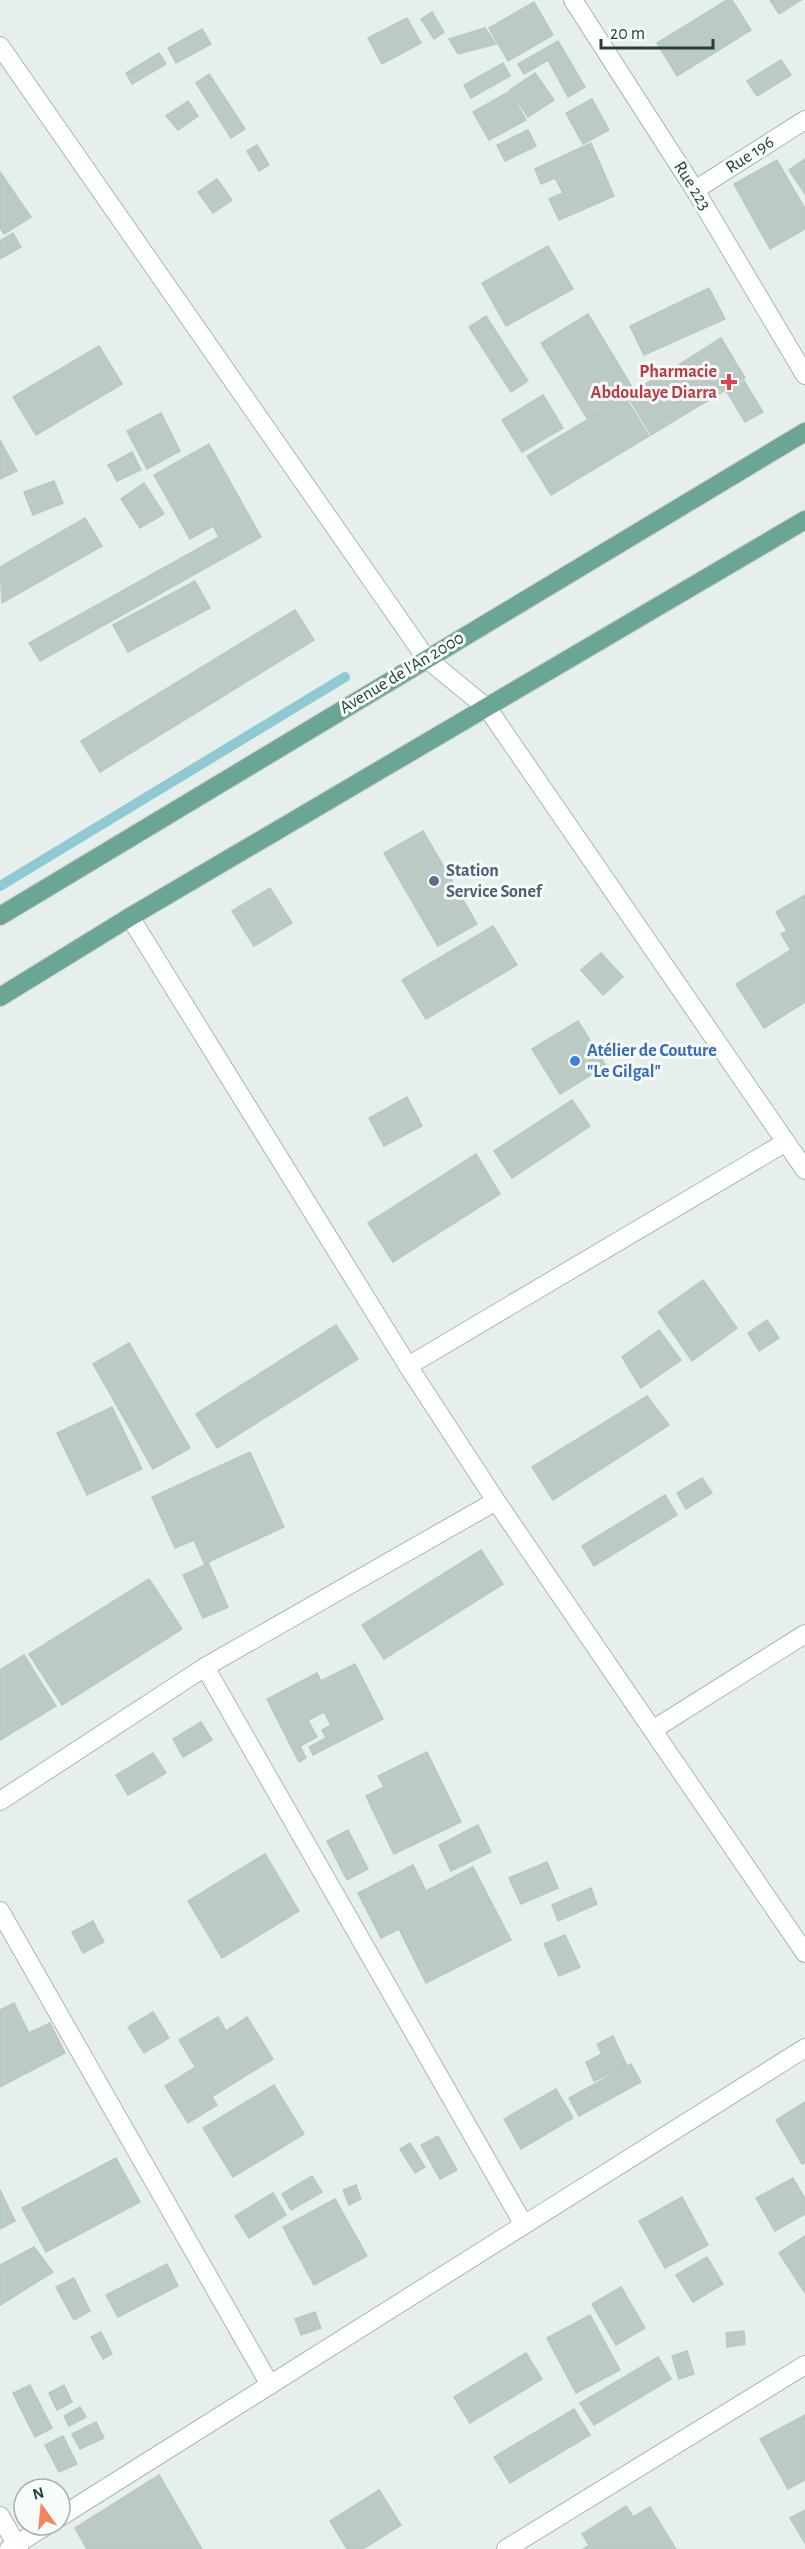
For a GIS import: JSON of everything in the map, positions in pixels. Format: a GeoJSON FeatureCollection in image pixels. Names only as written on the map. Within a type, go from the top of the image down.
{"type":"FeatureCollection","features":[{"type":"Feature","properties":{"kind":"main road","name":"Avenue de l'An 2000"},"geometry":{"type":"LineString","coordinates":[[0,916],[805,432]]}},
{"type":"Feature","properties":{"kind":"main road"},"geometry":{"type":"LineString","coordinates":[[0,997],[130,917],[488,709],[805,520]]}},
{"type":"Feature","properties":{"kind":"street","name":"Rue 223"},"geometry":{"type":"LineString","coordinates":[[573,0],[695,190],[805,375]]}},
{"type":"Feature","properties":{"kind":"street"},"geometry":{"type":"LineString","coordinates":[[0,46],[426,658],[488,709],[805,1170]]}},
{"type":"Feature","properties":{"kind":"street","name":"Rue 196"},"geometry":{"type":"LineString","coordinates":[[695,190],[805,120]]}},
{"type":"Feature","properties":{"kind":"street"},"geometry":{"type":"LineString","coordinates":[[130,917],[408,1366],[496,1501],[805,1953]]}},
{"type":"Feature","properties":{"kind":"street"},"geometry":{"type":"LineString","coordinates":[[408,1366],[786,1142]]}},
{"type":"Feature","properties":{"kind":"street"},"geometry":{"type":"LineString","coordinates":[[0,1801],[205,1667],[496,1501]]}},
{"type":"Feature","properties":{"kind":"street"},"geometry":{"type":"LineString","coordinates":[[654,1729],[805,1634]]}},
{"type":"Feature","properties":{"kind":"street"},"geometry":{"type":"LineString","coordinates":[[205,1667],[524,2225]]}},
{"type":"Feature","properties":{"kind":"street"},"geometry":{"type":"LineString","coordinates":[[0,1911],[270,2385]]}},
{"type":"Feature","properties":{"kind":"street"},"geometry":{"type":"LineString","coordinates":[[72,2509],[805,2049]]}},
{"type":"Feature","properties":{"kind":"street"},"geometry":{"type":"LineString","coordinates":[[506,2549],[805,2365]]}},
{"type":"Feature","properties":{"kind":"street"},"geometry":{"type":"LineString","coordinates":[[0,2516],[15,2547],[30,2537]]}},
{"type":"Feature","properties":{"kind":"building"},"geometry":{"type":"Polygon","coordinates":[[[727,0],[732,0],[751,30],[677,76],[657,43],[727,0]]]}},
{"type":"Feature","properties":{"kind":"building"},"geometry":{"type":"Polygon","coordinates":[[[770,0],[801,0],[779,14],[770,0]]]}},
{"type":"Feature","properties":{"kind":"building"},"geometry":{"type":"Polygon","coordinates":[[[534,2],[553,35],[508,61],[489,28],[534,2]]]}},
{"type":"Feature","properties":{"kind":"building"},"geometry":{"type":"Polygon","coordinates":[[[432,12],[444,32],[434,39],[421,19],[432,12]]]}},
{"type":"Feature","properties":{"kind":"building"},"geometry":{"type":"Polygon","coordinates":[[[407,18],[421,43],[382,64],[368,38],[407,18]]]}},
{"type":"Feature","properties":{"kind":"building"},"geometry":{"type":"Polygon","coordinates":[[[485,28],[496,44],[458,54],[449,39],[485,28]]]}},
{"type":"Feature","properties":{"kind":"building"},"geometry":{"type":"Polygon","coordinates":[[[202,29],[211,44],[176,63],[168,48],[202,29]]]}},
{"type":"Feature","properties":{"kind":"building"},"geometry":{"type":"Polygon","coordinates":[[[558,41],[585,87],[568,97],[548,60],[524,74],[518,64],[558,41]]]}},
{"type":"Feature","properties":{"kind":"building"},"geometry":{"type":"Polygon","coordinates":[[[159,53],[166,64],[132,84],[126,73],[159,53]]]}},
{"type":"Feature","properties":{"kind":"building"},"geometry":{"type":"Polygon","coordinates":[[[781,60],[791,75],[757,96],[747,81],[781,60]]]}},
{"type":"Feature","properties":{"kind":"building"},"geometry":{"type":"Polygon","coordinates":[[[503,63],[510,76],[471,98],[464,85],[503,63]]]}},
{"type":"Feature","properties":{"kind":"building"},"geometry":{"type":"Polygon","coordinates":[[[535,73],[554,100],[528,117],[510,90],[535,73]]]}},
{"type":"Feature","properties":{"kind":"building"},"geometry":{"type":"Polygon","coordinates":[[[209,74],[245,129],[231,138],[196,83],[209,74]]]}},
{"type":"Feature","properties":{"kind":"building"},"geometry":{"type":"Polygon","coordinates":[[[510,91],[526,120],[489,140],[473,112],[510,91]]]}},
{"type":"Feature","properties":{"kind":"building"},"geometry":{"type":"Polygon","coordinates":[[[592,99],[609,130],[583,144],[566,113],[592,99]]]}},
{"type":"Feature","properties":{"kind":"building"},"geometry":{"type":"Polygon","coordinates":[[[188,101],[198,116],[178,130],[166,116],[188,101]]]}},
{"type":"Feature","properties":{"kind":"building"},"geometry":{"type":"Polygon","coordinates":[[[528,130],[536,146],[505,161],[497,145],[528,130]]]}},
{"type":"Feature","properties":{"kind":"building"},"geometry":{"type":"Polygon","coordinates":[[[591,143],[614,196],[559,220],[549,199],[563,193],[555,178],[541,184],[535,169],[591,143]]]}},
{"type":"Feature","properties":{"kind":"building"},"geometry":{"type":"Polygon","coordinates":[[[257,145],[269,165],[259,171],[247,151],[257,145]]]}},
{"type":"Feature","properties":{"kind":"building"},"geometry":{"type":"Polygon","coordinates":[[[805,159],[805,194],[789,170],[805,159]]]}},
{"type":"Feature","properties":{"kind":"building"},"geometry":{"type":"Polygon","coordinates":[[[777,160],[805,209],[805,229],[770,249],[734,184],[777,160]]]}},
{"type":"Feature","properties":{"kind":"building"},"geometry":{"type":"Polygon","coordinates":[[[0,172],[31,217],[4,234],[0,228],[0,172]]]}},
{"type":"Feature","properties":{"kind":"building"},"geometry":{"type":"Polygon","coordinates":[[[217,179],[232,200],[213,213],[198,192],[217,179]]]}},
{"type":"Feature","properties":{"kind":"building"},"geometry":{"type":"Polygon","coordinates":[[[13,233],[21,247],[0,259],[0,241],[13,233]]]}},
{"type":"Feature","properties":{"kind":"building"},"geometry":{"type":"Polygon","coordinates":[[[548,246],[573,289],[506,326],[482,283],[548,246]]]}},
{"type":"Feature","properties":{"kind":"building"},"geometry":{"type":"Polygon","coordinates":[[[709,288],[725,319],[644,355],[630,326],[709,288]]]}},
{"type":"Feature","properties":{"kind":"building"},"geometry":{"type":"Polygon","coordinates":[[[588,314],[635,392],[588,420],[541,343],[588,314]]]}},
{"type":"Feature","properties":{"kind":"building"},"geometry":{"type":"Polygon","coordinates":[[[486,316],[528,381],[511,392],[469,327],[486,316]]]}},
{"type":"Feature","properties":{"kind":"building"},"geometry":{"type":"Polygon","coordinates":[[[721,338],[745,378],[701,405],[677,366],[721,338]]]}},
{"type":"Feature","properties":{"kind":"building"},"geometry":{"type":"Polygon","coordinates":[[[99,346],[122,384],[36,435],[13,397],[99,346]]]}},
{"type":"Feature","properties":{"kind":"building"},"geometry":{"type":"Polygon","coordinates":[[[675,366],[700,405],[651,435],[627,395],[675,366]]]}},
{"type":"Feature","properties":{"kind":"building"},"geometry":{"type":"Polygon","coordinates":[[[744,381],[763,412],[745,422],[727,392],[744,381]]]}},
{"type":"Feature","properties":{"kind":"building"},"geometry":{"type":"Polygon","coordinates":[[[543,395],[563,428],[522,452],[502,420],[543,395]]]}},
{"type":"Feature","properties":{"kind":"building"},"geometry":{"type":"Polygon","coordinates":[[[625,397],[649,436],[551,495],[527,456],[625,397]]]}},
{"type":"Feature","properties":{"kind":"building"},"geometry":{"type":"Polygon","coordinates":[[[161,413],[180,451],[147,469],[127,431],[161,413]]]}},
{"type":"Feature","properties":{"kind":"building"},"geometry":{"type":"Polygon","coordinates":[[[0,440],[17,471],[0,479],[0,440]]]}},
{"type":"Feature","properties":{"kind":"building"},"geometry":{"type":"Polygon","coordinates":[[[209,444],[261,537],[40,661],[29,643],[219,537],[213,526],[190,539],[154,475],[209,444]]]}},
{"type":"Feature","properties":{"kind":"building"},"geometry":{"type":"Polygon","coordinates":[[[132,452],[141,470],[117,481],[108,465],[132,452]]]}},
{"type":"Feature","properties":{"kind":"building"},"geometry":{"type":"Polygon","coordinates":[[[54,481],[63,503],[33,515],[24,492],[54,481]]]}},
{"type":"Feature","properties":{"kind":"building"},"geometry":{"type":"Polygon","coordinates":[[[144,483],[164,514],[140,528],[121,499],[144,483]]]}},
{"type":"Feature","properties":{"kind":"building"},"geometry":{"type":"Polygon","coordinates":[[[85,518],[102,546],[2,603],[0,567],[85,518]]]}},
{"type":"Feature","properties":{"kind":"building"},"geometry":{"type":"Polygon","coordinates":[[[195,581],[210,608],[128,652],[113,625],[195,581]]]}},
{"type":"Feature","properties":{"kind":"building"},"geometry":{"type":"Polygon","coordinates":[[[295,610],[314,640],[100,772],[81,741],[295,610]]]}},
{"type":"Feature","properties":{"kind":"building"},"geometry":{"type":"Polygon","coordinates":[[[423,831],[477,924],[438,946],[384,853],[423,831]]]}},
{"type":"Feature","properties":{"kind":"building"},"geometry":{"type":"Polygon","coordinates":[[[270,888],[292,923],[254,946],[232,911],[270,888]]]}},
{"type":"Feature","properties":{"kind":"building"},"geometry":{"type":"Polygon","coordinates":[[[805,895],[805,1002],[764,1028],[736,984],[791,950],[781,934],[787,931],[776,912],[805,895]]]}},
{"type":"Feature","properties":{"kind":"building"},"geometry":{"type":"Polygon","coordinates":[[[493,926],[517,965],[426,1019],[402,980],[493,926]]]}},
{"type":"Feature","properties":{"kind":"building"},"geometry":{"type":"Polygon","coordinates":[[[601,953],[623,977],[603,995],[581,970],[601,953]]]}},
{"type":"Feature","properties":{"kind":"building"},"geometry":{"type":"Polygon","coordinates":[[[578,1021],[606,1066],[560,1094],[532,1049],[578,1021]]]}},
{"type":"Feature","properties":{"kind":"building"},"geometry":{"type":"Polygon","coordinates":[[[407,1097],[422,1126],[384,1146],[369,1118],[407,1097]]]}},
{"type":"Feature","properties":{"kind":"building"},"geometry":{"type":"Polygon","coordinates":[[[572,1100],[590,1126],[512,1178],[494,1151],[572,1100]]]}},
{"type":"Feature","properties":{"kind":"building"},"geometry":{"type":"Polygon","coordinates":[[[476,1154],[500,1194],[393,1262],[368,1223],[476,1154]]]}},
{"type":"Feature","properties":{"kind":"building"},"geometry":{"type":"Polygon","coordinates":[[[703,1280],[737,1328],[692,1361],[658,1312],[703,1280]]]}},
{"type":"Feature","properties":{"kind":"building"},"geometry":{"type":"Polygon","coordinates":[[[767,1320],[779,1338],[759,1351],[748,1333],[767,1320]]]}},
{"type":"Feature","properties":{"kind":"building"},"geometry":{"type":"Polygon","coordinates":[[[336,1325],[358,1359],[217,1448],[196,1414],[336,1325]]]}},
{"type":"Feature","properties":{"kind":"building"},"geometry":{"type":"Polygon","coordinates":[[[659,1330],[681,1360],[641,1388],[622,1357],[659,1330]]]}},
{"type":"Feature","properties":{"kind":"building"},"geometry":{"type":"Polygon","coordinates":[[[129,1343],[190,1448],[153,1469],[93,1364],[129,1343]]]}},
{"type":"Feature","properties":{"kind":"building"},"geometry":{"type":"Polygon","coordinates":[[[647,1396],[669,1425],[553,1500],[532,1467],[647,1396]]]}},
{"type":"Feature","properties":{"kind":"building"},"geometry":{"type":"Polygon","coordinates":[[[112,1407],[142,1469],[87,1495],[57,1433],[112,1407]]]}},
{"type":"Feature","properties":{"kind":"building"},"geometry":{"type":"Polygon","coordinates":[[[250,1452],[284,1527],[208,1562],[228,1607],[203,1618],[183,1575],[205,1565],[194,1540],[175,1548],[152,1497],[250,1452]]]}},
{"type":"Feature","properties":{"kind":"building"},"geometry":{"type":"Polygon","coordinates":[[[702,1478],[712,1493],[686,1509],[677,1493],[702,1478]]]}},
{"type":"Feature","properties":{"kind":"building"},"geometry":{"type":"Polygon","coordinates":[[[665,1495],[677,1515],[594,1566],[582,1546],[665,1495]]]}},
{"type":"Feature","properties":{"kind":"building"},"geometry":{"type":"Polygon","coordinates":[[[481,1550],[503,1584],[384,1659],[362,1625],[481,1550]]]}},
{"type":"Feature","properties":{"kind":"building"},"geometry":{"type":"Polygon","coordinates":[[[149,1579],[182,1629],[62,1705],[29,1654],[149,1579]]]}},
{"type":"Feature","properties":{"kind":"building"},"geometry":{"type":"Polygon","coordinates":[[[24,1655],[56,1706],[0,1740],[0,1670],[24,1655]]]}},
{"type":"Feature","properties":{"kind":"building"},"geometry":{"type":"Polygon","coordinates":[[[355,1664],[383,1719],[313,1755],[309,1747],[326,1738],[322,1730],[331,1725],[324,1712],[308,1720],[317,1737],[300,1746],[306,1758],[299,1762],[267,1699],[317,1673],[321,1681],[355,1664]]]}},
{"type":"Feature","properties":{"kind":"building"},"geometry":{"type":"Polygon","coordinates":[[[201,1722],[212,1740],[183,1757],[173,1739],[201,1722]]]}},
{"type":"Feature","properties":{"kind":"building"},"geometry":{"type":"Polygon","coordinates":[[[427,1752],[461,1822],[394,1854],[366,1796],[384,1787],[378,1776],[427,1752]]]}},
{"type":"Feature","properties":{"kind":"building"},"geometry":{"type":"Polygon","coordinates":[[[153,1753],[166,1773],[128,1795],[116,1775],[153,1753]]]}},
{"type":"Feature","properties":{"kind":"building"},"geometry":{"type":"Polygon","coordinates":[[[478,1825],[491,1852],[451,1871],[439,1845],[478,1825]]]}},
{"type":"Feature","properties":{"kind":"building"},"geometry":{"type":"Polygon","coordinates":[[[348,1830],[368,1869],[347,1880],[327,1841],[348,1830]]]}},
{"type":"Feature","properties":{"kind":"building"},"geometry":{"type":"Polygon","coordinates":[[[265,1854],[299,1911],[222,1958],[188,1901],[265,1854]]]}},
{"type":"Feature","properties":{"kind":"building"},"geometry":{"type":"Polygon","coordinates":[[[547,1862],[558,1888],[521,1904],[509,1878],[547,1862]]]}},
{"type":"Feature","properties":{"kind":"building"},"geometry":{"type":"Polygon","coordinates":[[[413,1865],[426,1891],[473,1867],[511,1940],[426,1983],[399,1929],[381,1938],[358,1893],[413,1865]]]}},
{"type":"Feature","properties":{"kind":"building"},"geometry":{"type":"Polygon","coordinates":[[[591,1888],[597,1904],[558,1921],[552,1905],[591,1888]]]}},
{"type":"Feature","properties":{"kind":"building"},"geometry":{"type":"Polygon","coordinates":[[[93,1921],[104,1942],[83,1953],[72,1932],[93,1921]]]}},
{"type":"Feature","properties":{"kind":"building"},"geometry":{"type":"Polygon","coordinates":[[[565,1935],[580,1967],[559,1976],[544,1944],[565,1935]]]}},
{"type":"Feature","properties":{"kind":"building"},"geometry":{"type":"Polygon","coordinates":[[[14,2003],[29,2033],[50,2023],[65,2053],[0,2087],[0,2010],[14,2003]]]}},
{"type":"Feature","properties":{"kind":"building"},"geometry":{"type":"Polygon","coordinates":[[[153,2012],[169,2038],[144,2053],[128,2027],[153,2012]]]}},
{"type":"Feature","properties":{"kind":"building"},"geometry":{"type":"Polygon","coordinates":[[[218,2017],[226,2031],[247,2017],[273,2059],[213,2096],[179,2040],[218,2017]]]}},
{"type":"Feature","properties":{"kind":"building"},"geometry":{"type":"Polygon","coordinates":[[[613,2036],[627,2066],[594,2081],[586,2062],[602,2054],[597,2044],[613,2036]]]}},
{"type":"Feature","properties":{"kind":"building"},"geometry":{"type":"Polygon","coordinates":[[[631,2064],[641,2082],[579,2116],[569,2098],[631,2064]]]}},
{"type":"Feature","properties":{"kind":"building"},"geometry":{"type":"Polygon","coordinates":[[[194,2068],[217,2105],[188,2123],[165,2086],[194,2068]]]}},
{"type":"Feature","properties":{"kind":"building"},"geometry":{"type":"Polygon","coordinates":[[[274,2085],[304,2134],[233,2177],[203,2128],[274,2085]]]}},
{"type":"Feature","properties":{"kind":"building"},"geometry":{"type":"Polygon","coordinates":[[[556,2089],[573,2118],[521,2149],[504,2119],[556,2089]]]}},
{"type":"Feature","properties":{"kind":"building"},"geometry":{"type":"Polygon","coordinates":[[[805,2102],[805,2162],[802,2164],[776,2120],[805,2102]]]}},
{"type":"Feature","properties":{"kind":"building"},"geometry":{"type":"Polygon","coordinates":[[[438,2136],[457,2170],[440,2179],[421,2145],[438,2136]]]}},
{"type":"Feature","properties":{"kind":"building"},"geometry":{"type":"Polygon","coordinates":[[[410,2143],[425,2167],[415,2173],[400,2149],[410,2143]]]}},
{"type":"Feature","properties":{"kind":"building"},"geometry":{"type":"Polygon","coordinates":[[[116,2158],[140,2202],[46,2252],[22,2208],[116,2158]]]}},
{"type":"Feature","properties":{"kind":"building"},"geometry":{"type":"Polygon","coordinates":[[[312,2176],[322,2192],[291,2210],[282,2194],[312,2176]]]}},
{"type":"Feature","properties":{"kind":"building"},"geometry":{"type":"Polygon","coordinates":[[[793,2178],[805,2199],[805,2214],[775,2231],[756,2198],[793,2178]]]}},
{"type":"Feature","properties":{"kind":"building"},"geometry":{"type":"Polygon","coordinates":[[[356,2185],[361,2199],[349,2205],[343,2190],[356,2185]]]}},
{"type":"Feature","properties":{"kind":"building"},"geometry":{"type":"Polygon","coordinates":[[[0,2190],[15,2221],[0,2229],[0,2190]]]}},
{"type":"Feature","properties":{"kind":"building"},"geometry":{"type":"Polygon","coordinates":[[[273,2193],[286,2215],[249,2238],[235,2216],[273,2193]]]}},
{"type":"Feature","properties":{"kind":"building"},"geometry":{"type":"Polygon","coordinates":[[[682,2197],[708,2245],[665,2268],[639,2221],[682,2197]]]}},
{"type":"Feature","properties":{"kind":"building"},"geometry":{"type":"Polygon","coordinates":[[[335,2199],[367,2256],[314,2285],[283,2227],[335,2199]]]}},
{"type":"Feature","properties":{"kind":"building"},"geometry":{"type":"Polygon","coordinates":[[[805,2236],[805,2293],[779,2253],[805,2236]]]}},
{"type":"Feature","properties":{"kind":"building"},"geometry":{"type":"Polygon","coordinates":[[[34,2247],[53,2272],[0,2305],[0,2265],[34,2247]]]}},
{"type":"Feature","properties":{"kind":"building"},"geometry":{"type":"Polygon","coordinates":[[[707,2257],[723,2284],[693,2302],[676,2275],[707,2257]]]}},
{"type":"Feature","properties":{"kind":"building"},"geometry":{"type":"Polygon","coordinates":[[[167,2264],[178,2286],[118,2317],[106,2295],[167,2264]]]}},
{"type":"Feature","properties":{"kind":"building"},"geometry":{"type":"Polygon","coordinates":[[[74,2278],[90,2311],[74,2320],[56,2287],[74,2278]]]}},
{"type":"Feature","properties":{"kind":"building"},"geometry":{"type":"Polygon","coordinates":[[[621,2287],[645,2328],[616,2345],[592,2304],[621,2287]]]}},
{"type":"Feature","properties":{"kind":"building"},"geometry":{"type":"Polygon","coordinates":[[[315,2312],[321,2328],[301,2335],[295,2319],[315,2312]]]}},
{"type":"Feature","properties":{"kind":"building"},"geometry":{"type":"Polygon","coordinates":[[[590,2315],[620,2370],[576,2393],[547,2338],[590,2315]]]}},
{"type":"Feature","properties":{"kind":"building"},"geometry":{"type":"Polygon","coordinates":[[[744,2331],[745,2344],[727,2347],[726,2333],[744,2331]]]}},
{"type":"Feature","properties":{"kind":"building"},"geometry":{"type":"Polygon","coordinates":[[[101,2332],[112,2354],[103,2359],[91,2337],[101,2332]]]}},
{"type":"Feature","properties":{"kind":"building"},"geometry":{"type":"Polygon","coordinates":[[[687,2351],[694,2374],[679,2379],[672,2356],[687,2351]]]}},
{"type":"Feature","properties":{"kind":"building"},"geometry":{"type":"Polygon","coordinates":[[[526,2353],[542,2379],[470,2423],[454,2397],[526,2353]]]}},
{"type":"Feature","properties":{"kind":"building"},"geometry":{"type":"Polygon","coordinates":[[[658,2357],[671,2379],[594,2425],[580,2403],[658,2357]]]}},
{"type":"Feature","properties":{"kind":"building"},"geometry":{"type":"Polygon","coordinates":[[[30,2385],[52,2428],[35,2437],[13,2393],[30,2385]]]}},
{"type":"Feature","properties":{"kind":"building"},"geometry":{"type":"Polygon","coordinates":[[[64,2385],[72,2402],[57,2410],[49,2393],[64,2385]]]}},
{"type":"Feature","properties":{"kind":"building"},"geometry":{"type":"Polygon","coordinates":[[[80,2407],[86,2417],[69,2426],[64,2416],[80,2407]]]}},
{"type":"Feature","properties":{"kind":"building"},"geometry":{"type":"Polygon","coordinates":[[[574,2409],[590,2435],[510,2483],[494,2457],[574,2409]]]}},
{"type":"Feature","properties":{"kind":"building"},"geometry":{"type":"Polygon","coordinates":[[[805,2415],[805,2480],[788,2489],[760,2439],[805,2415]]]}},
{"type":"Feature","properties":{"kind":"building"},"geometry":{"type":"Polygon","coordinates":[[[96,2422],[104,2438],[80,2449],[72,2434],[96,2422]]]}},
{"type":"Feature","properties":{"kind":"building"},"geometry":{"type":"Polygon","coordinates":[[[63,2436],[77,2464],[59,2472],[45,2445],[63,2436]]]}},
{"type":"Feature","properties":{"kind":"building"},"geometry":{"type":"Polygon","coordinates":[[[159,2475],[202,2549],[87,2549],[75,2528],[159,2475]]]}},
{"type":"Feature","properties":{"kind":"building"},"geometry":{"type":"Polygon","coordinates":[[[379,2490],[401,2525],[363,2549],[347,2549],[330,2521],[379,2490]]]}},
{"type":"Feature","properties":{"kind":"building"},"geometry":{"type":"Polygon","coordinates":[[[626,2506],[633,2517],[650,2507],[676,2549],[583,2549],[589,2545],[582,2534],[626,2506]]]}},
{"type":"Feature","properties":{"kind":"building"},"geometry":{"type":"Polygon","coordinates":[[[805,2510],[805,2543],[790,2518],[805,2510]]]}},
{"type":"Feature","properties":{"kind":"waterway"},"geometry":{"type":"LineString","coordinates":[[0,886],[345,677]]}},
{"type":"Feature","properties":{"kind":"place","name":"Pharmacie Abdoulaye Diarra"},"geometry":{"type":"Point","coordinates":[729,382]}},
{"type":"Feature","properties":{"kind":"place","name":"Station Service Sonef"},"geometry":{"type":"Point","coordinates":[434,881]}},
{"type":"Feature","properties":{"kind":"place","name":"Atélier de Couture \"Le Gilgal\""},"geometry":{"type":"Point","coordinates":[575,1061]}}]}
